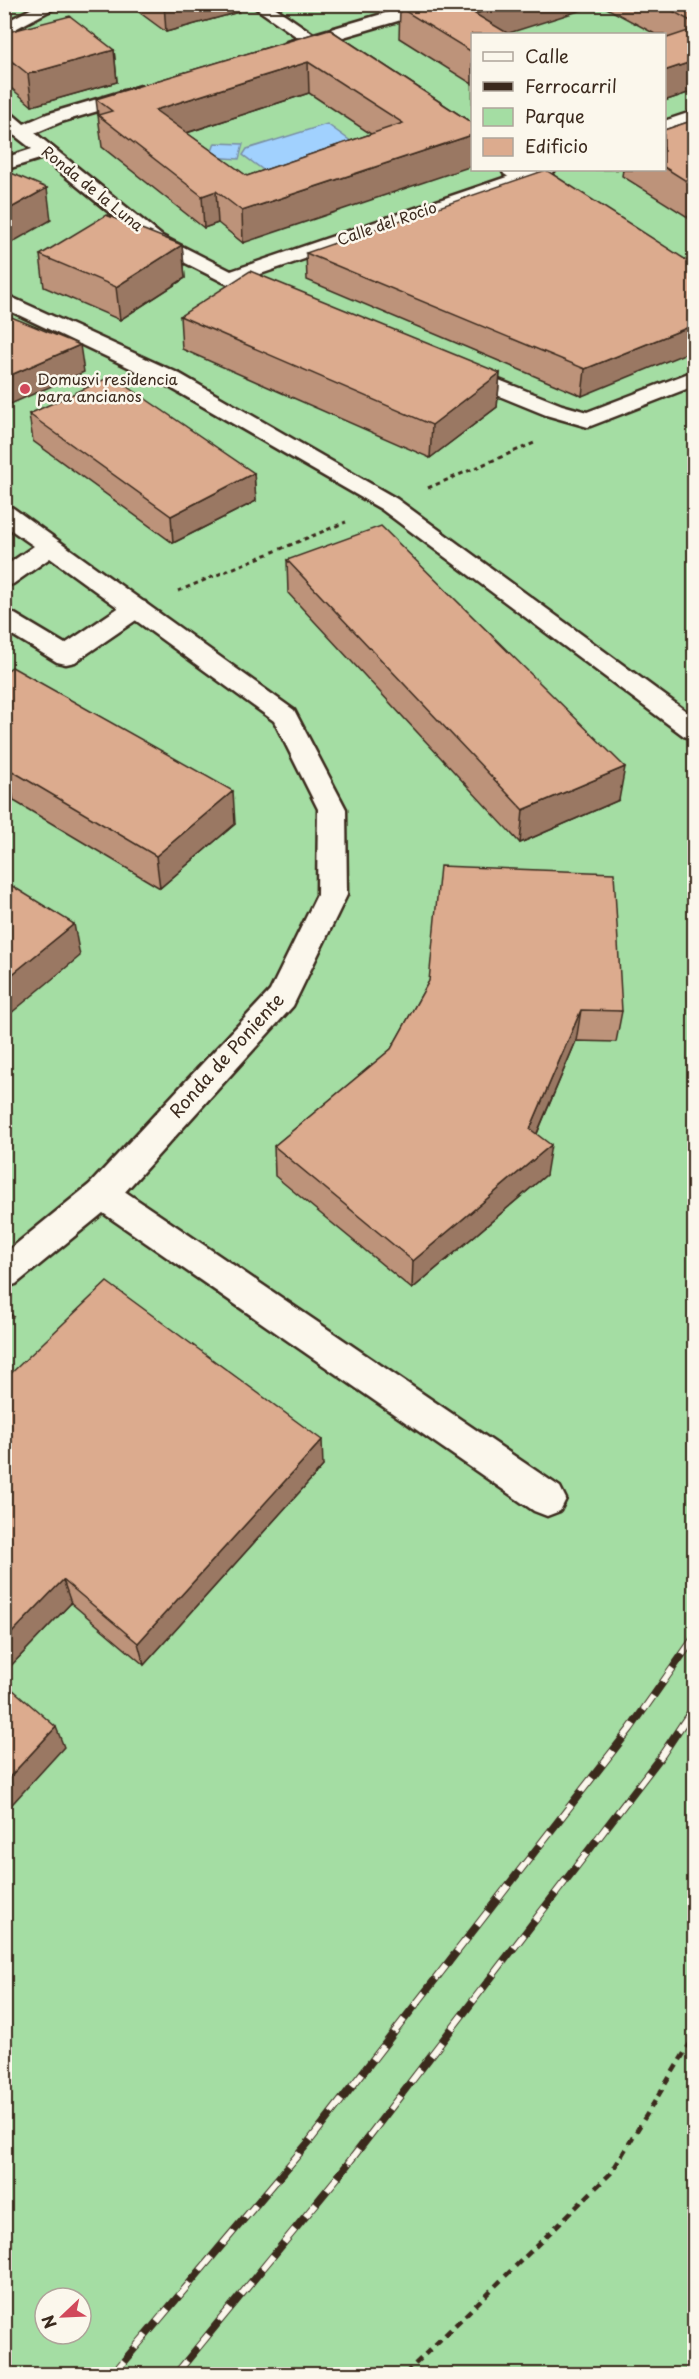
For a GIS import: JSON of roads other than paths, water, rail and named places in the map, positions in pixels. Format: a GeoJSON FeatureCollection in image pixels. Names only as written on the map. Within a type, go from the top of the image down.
{"type":"FeatureCollection","features":[{"type":"Feature","properties":{"kind":"street"},"geometry":{"type":"LineString","coordinates":[[4,30],[54,4]]}},
{"type":"Feature","properties":{"kind":"street"},"geometry":{"type":"LineString","coordinates":[[258,4],[362,73]]}},
{"type":"Feature","properties":{"kind":"street"},"geometry":{"type":"LineString","coordinates":[[278,50],[436,4]]}},
{"type":"Feature","properties":{"kind":"street"},"geometry":{"type":"LineString","coordinates":[[23,131],[54,118],[155,87]]}},
{"type":"Feature","properties":{"kind":"street","name":"Ronda de la Luna"},"geometry":{"type":"LineString","coordinates":[[4,117],[155,240],[230,278],[302,308]]}},
{"type":"Feature","properties":{"kind":"street"},"geometry":{"type":"LineString","coordinates":[[666,127],[694,117]]}},
{"type":"Feature","properties":{"kind":"street"},"geometry":{"type":"LineString","coordinates":[[4,165],[45,151]]}},
{"type":"Feature","properties":{"kind":"street","name":"Calle del Rocío"},"geometry":{"type":"LineString","coordinates":[[230,278],[517,173],[536,171]]}},
{"type":"Feature","properties":{"kind":"street"},"geometry":{"type":"LineString","coordinates":[[517,173],[574,210]]}},
{"type":"Feature","properties":{"kind":"street"},"geometry":{"type":"LineString","coordinates":[[4,300],[172,379],[389,504],[694,730]]}},
{"type":"Feature","properties":{"kind":"street"},"geometry":{"type":"LineString","coordinates":[[433,361],[554,410],[588,420],[694,378]]}},
{"type":"Feature","properties":{"kind":"street","name":"Ronda de Poniente"},"geometry":{"type":"LineString","coordinates":[[4,513],[285,716],[332,809],[332,895],[282,999],[102,1194],[4,1274]]}},
{"type":"Feature","properties":{"kind":"street"},"geometry":{"type":"LineString","coordinates":[[4,579],[51,546]]}},
{"type":"Feature","properties":{"kind":"street"},"geometry":{"type":"LineString","coordinates":[[4,619],[66,656],[136,608]]}},
{"type":"Feature","properties":{"kind":"street"},"geometry":{"type":"LineString","coordinates":[[102,1194],[547,1499]]}},
{"type":"Feature","properties":{"kind":"water"},"geometry":{"type":"Polygon","coordinates":[[[327,124],[359,147],[270,175],[243,155],[247,149],[327,124]]]}},
{"type":"Feature","properties":{"kind":"water"},"geometry":{"type":"Polygon","coordinates":[[[215,143],[243,144],[239,159],[210,157],[215,143]]]}},
{"type":"Feature","properties":{"kind":"railway"},"geometry":{"type":"LineString","coordinates":[[113,2374],[308,2143],[630,1729],[694,1638]]}},
{"type":"Feature","properties":{"kind":"railway"},"geometry":{"type":"LineString","coordinates":[[176,2374],[337,2178],[662,1755],[694,1707]]}},
{"type":"Feature","properties":{"kind":"place","name":"Domusvi residencia para ancianos"},"geometry":{"type":"Point","coordinates":[25,389]}}]}
